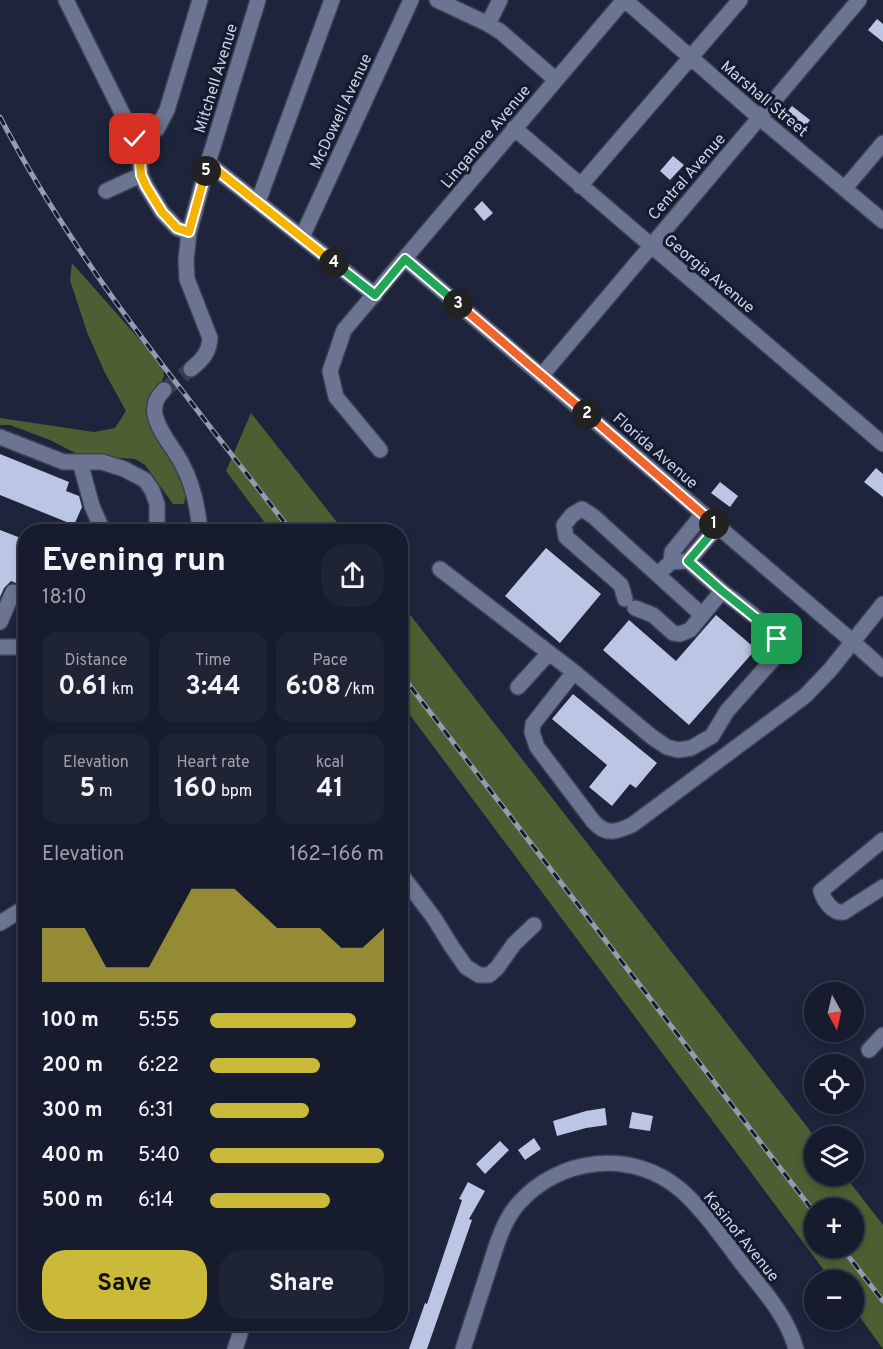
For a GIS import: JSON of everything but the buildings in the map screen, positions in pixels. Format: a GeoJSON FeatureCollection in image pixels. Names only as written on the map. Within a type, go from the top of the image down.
{"type":"FeatureCollection","features":[{"type":"Feature","properties":{"kind":"street"},"geometry":{"type":"LineString","coordinates":[[66,0],[135,139],[141,175],[162,212],[177,228],[189,232]]}},
{"type":"Feature","properties":{"kind":"street"},"geometry":{"type":"LineString","coordinates":[[135,139],[157,129],[167,110],[201,0]]}},
{"type":"Feature","properties":{"kind":"street","name":"Mitchell Avenue"},"geometry":{"type":"LineString","coordinates":[[191,369],[205,356],[210,339],[187,279],[186,260],[189,232],[258,0]]}},
{"type":"Feature","properties":{"kind":"street"},"geometry":{"type":"LineString","coordinates":[[258,202],[332,0]]}},
{"type":"Feature","properties":{"kind":"street","name":"McDowell Avenue"},"geometry":{"type":"LineString","coordinates":[[302,237],[411,0]]}},
{"type":"Feature","properties":{"kind":"street"},"geometry":{"type":"LineString","coordinates":[[437,0],[501,32],[556,80]]}},
{"type":"Feature","properties":{"kind":"street"},"geometry":{"type":"LineString","coordinates":[[488,24],[500,0]]}},
{"type":"Feature","properties":{"kind":"street","name":"Marshall Street"},"geometry":{"type":"LineString","coordinates":[[624,0],[883,221]]}},
{"type":"Feature","properties":{"kind":"street","name":"Linganore Avenue"},"geometry":{"type":"LineString","coordinates":[[380,450],[336,397],[330,371],[344,330],[624,0]]}},
{"type":"Feature","properties":{"kind":"street"},"geometry":{"type":"LineString","coordinates":[[580,186],[740,0]]}},
{"type":"Feature","properties":{"kind":"street","name":"Central Avenue"},"geometry":{"type":"LineString","coordinates":[[542,375],[859,0]]}},
{"type":"Feature","properties":{"kind":"street","name":"Georgia Avenue"},"geometry":{"type":"LineString","coordinates":[[514,128],[883,444]]}},
{"type":"Feature","properties":{"kind":"street"},"geometry":{"type":"LineString","coordinates":[[844,188],[883,143]]}},
{"type":"Feature","properties":{"kind":"street"},"geometry":{"type":"LineString","coordinates":[[208,163],[375,295]]}},
{"type":"Feature","properties":{"kind":"street"},"geometry":{"type":"LineString","coordinates":[[106,191],[141,175]]}},
{"type":"Feature","properties":{"kind":"street","name":"Florida Avenue"},"geometry":{"type":"LineString","coordinates":[[405,259],[852,640],[883,669]]}},
{"type":"Feature","properties":{"kind":"street"},"geometry":{"type":"LineString","coordinates":[[164,390],[158,396],[154,406],[156,417],[183,465],[199,515],[200,524]]}},
{"type":"Feature","properties":{"kind":"street"},"geometry":{"type":"LineString","coordinates":[[0,437],[64,462],[102,462],[124,469],[145,480],[157,504],[157,524]]}},
{"type":"Feature","properties":{"kind":"street"},"geometry":{"type":"LineString","coordinates":[[80,462],[92,506],[101,524]]}},
{"type":"Feature","properties":{"kind":"street"},"geometry":{"type":"LineString","coordinates":[[702,615],[593,516],[582,509],[572,515],[564,525],[566,537],[621,585],[630,604],[653,615],[673,633],[680,634],[690,630],[722,591]]}},
{"type":"Feature","properties":{"kind":"street"},"geometry":{"type":"LineString","coordinates":[[671,562],[672,552],[703,514]]}},
{"type":"Feature","properties":{"kind":"street"},"geometry":{"type":"LineString","coordinates":[[688,561],[718,526]]}},
{"type":"Feature","properties":{"kind":"street"},"geometry":{"type":"LineString","coordinates":[[440,569],[574,672],[652,737],[667,747],[678,750],[691,748],[712,736],[727,711],[776,656],[779,648],[777,639],[767,627],[688,561],[671,562],[658,574]]}},
{"type":"Feature","properties":{"kind":"street"},"geometry":{"type":"LineString","coordinates":[[0,622],[12,592]]}},
{"type":"Feature","properties":{"kind":"street"},"geometry":{"type":"LineString","coordinates":[[574,672],[540,713],[533,724],[532,732],[537,747],[599,828],[608,833],[616,832],[632,825],[806,696],[883,604]]}},
{"type":"Feature","properties":{"kind":"street"},"geometry":{"type":"LineString","coordinates":[[0,647],[18,647]]}},
{"type":"Feature","properties":{"kind":"street"},"geometry":{"type":"LineString","coordinates":[[518,687],[549,653]]}},
{"type":"Feature","properties":{"kind":"street"},"geometry":{"type":"LineString","coordinates":[[712,736],[726,756]]}},
{"type":"Feature","properties":{"kind":"street"},"geometry":{"type":"LineString","coordinates":[[883,840],[821,891],[835,912],[839,913],[883,887]]}},
{"type":"Feature","properties":{"kind":"street"},"geometry":{"type":"LineString","coordinates":[[408,884],[466,967],[479,975],[489,975],[497,968],[513,944],[534,925]]}},
{"type":"Feature","properties":{"kind":"street"},"geometry":{"type":"LineString","coordinates":[[0,923],[18,913]]}},
{"type":"Feature","properties":{"kind":"street"},"geometry":{"type":"LineString","coordinates":[[869,1050],[883,1035]]}},
{"type":"Feature","properties":{"kind":"street","name":"Kasinof Avenue"},"geometry":{"type":"LineString","coordinates":[[463,1349],[499,1239],[516,1206],[530,1191],[548,1178],[568,1169],[590,1164],[615,1164],[642,1168],[680,1189],[698,1207],[769,1298],[784,1321],[796,1349]]}},
{"type":"Feature","properties":{"kind":"street"},"geometry":{"type":"LineString","coordinates":[[235,1349],[240,1331]]}},
{"type":"Feature","properties":{"kind":"green space"},"geometry":{"type":"Polygon","coordinates":[[[72,263],[163,366],[164,376],[156,395],[186,493],[184,504],[173,504],[145,465],[135,459],[79,455],[50,440],[10,425],[0,425],[0,418],[94,432],[115,428],[126,411],[105,373],[87,332],[70,280],[72,263]]]}},
{"type":"Feature","properties":{"kind":"green space"},"geometry":{"type":"Polygon","coordinates":[[[251,413],[338,524],[266,524],[226,471],[251,413]]]}},
{"type":"Feature","properties":{"kind":"green space"},"geometry":{"type":"Polygon","coordinates":[[[408,612],[806,1126],[804,1126],[804,1186],[853,1186],[862,1198],[804,1198],[804,1243],[408,712],[408,612]]]}},
{"type":"Feature","properties":{"kind":"green space"},"geometry":{"type":"Polygon","coordinates":[[[864,1200],[883,1225],[883,1349],[864,1323],[864,1270],[824,1270],[815,1258],[864,1258],[864,1200]]]}},
{"type":"Feature","properties":{"kind":"tunnel"},"geometry":{"type":"LineString","coordinates":[[164,390],[191,369]]}},
{"type":"Feature","properties":{"kind":"railway"},"geometry":{"type":"LineString","coordinates":[[0,117],[31,172],[99,279],[286,524]]}},
{"type":"Feature","properties":{"kind":"railway"},"geometry":{"type":"LineString","coordinates":[[408,683],[804,1199]]}},
{"type":"Feature","properties":{"kind":"railway"},"geometry":{"type":"LineString","coordinates":[[850,1258],[883,1301]]}},
{"type":"Feature","properties":{"kind":"route"},"geometry":{"type":"LineString","coordinates":[[135,139],[141,175],[146,186],[162,212],[177,228],[189,232],[208,163],[375,295],[405,259],[718,526],[688,561],[767,627],[777,639]]}}]}
